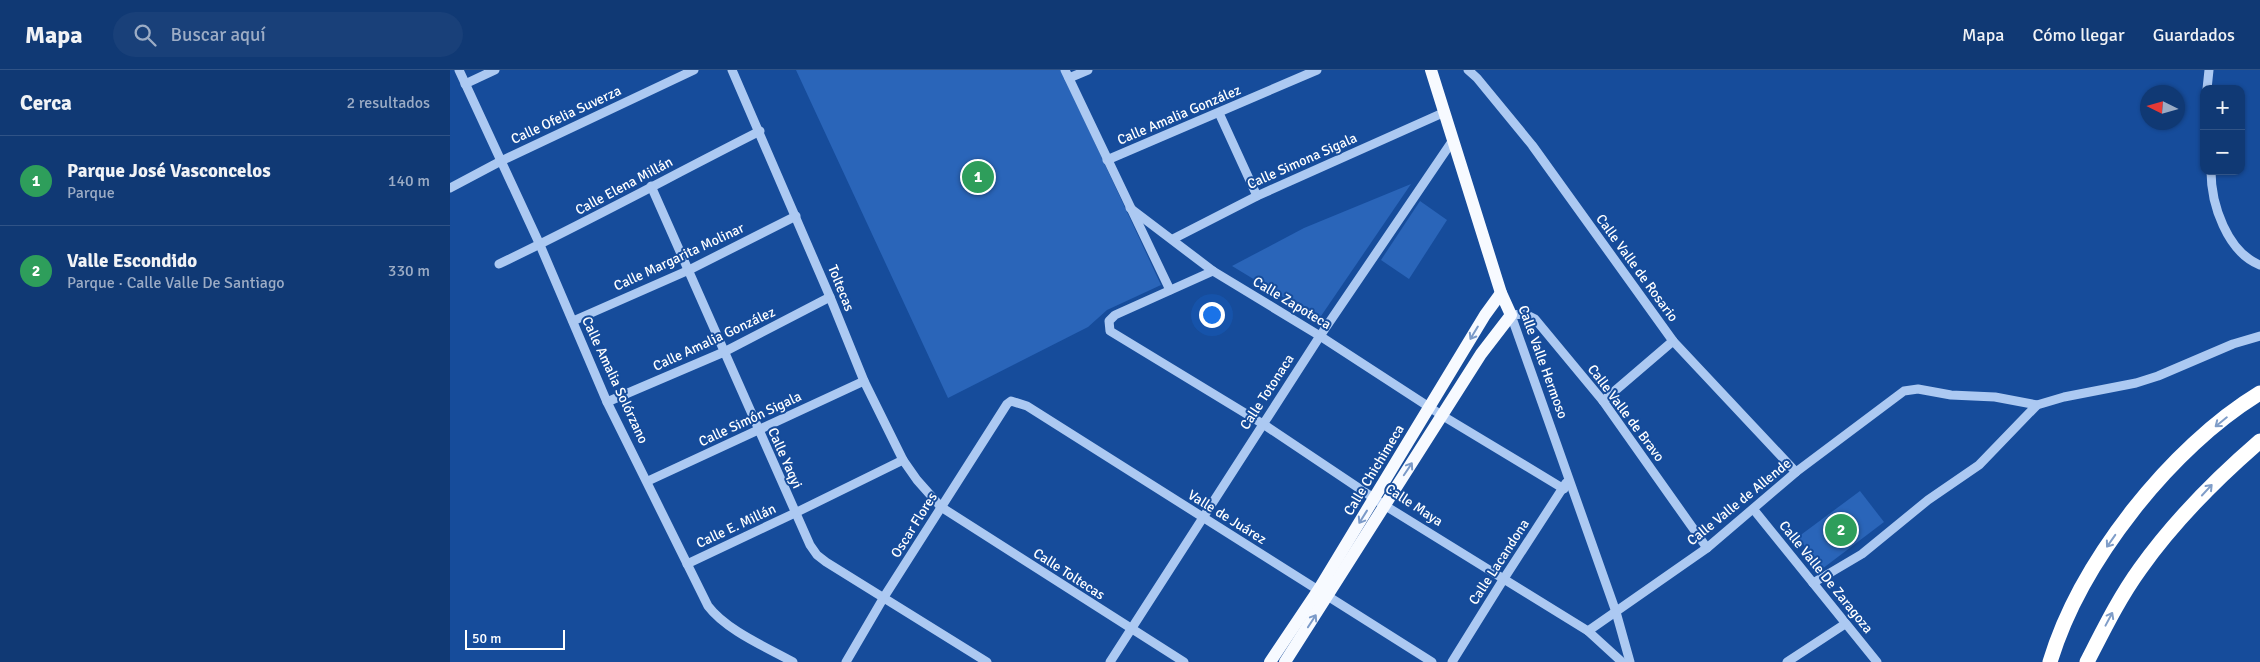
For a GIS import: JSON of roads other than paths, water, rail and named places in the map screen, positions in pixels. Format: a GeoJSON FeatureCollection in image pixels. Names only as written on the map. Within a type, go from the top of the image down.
{"type":"FeatureCollection","features":[{"type":"Feature","properties":{"kind":"highway"},"geometry":{"type":"LineString","coordinates":[[2050,662],[2076,598],[2108,545],[2154,483],[2204,436],[2245,402],[2260,393]]}},
{"type":"Feature","properties":{"kind":"highway"},"geometry":{"type":"LineString","coordinates":[[2087,662],[2113,612],[2140,569],[2184,515],[2224,471],[2260,441]]}},
{"type":"Feature","properties":{"kind":"main road","name":"Calle Valle Hermoso"},"geometry":{"type":"LineString","coordinates":[[1431,70],[1501,293],[1511,315]]}},
{"type":"Feature","properties":{"kind":"main road","name":"Calle Chichimeca"},"geometry":{"type":"LineString","coordinates":[[1286,662],[1324,592],[1380,501],[1429,406],[1501,293]]}},
{"type":"Feature","properties":{"kind":"main road","name":"Calle Chichimeca"},"geometry":{"type":"LineString","coordinates":[[1380,501],[1443,416],[1481,354],[1511,315]]}},
{"type":"Feature","properties":{"kind":"main road","name":"Calle Chichimeca"},"geometry":{"type":"LineString","coordinates":[[1270,662],[1324,592]]}},
{"type":"Feature","properties":{"kind":"street","name":"Calle Amalia Solórzano"},"geometry":{"type":"LineString","coordinates":[[460,70],[540,245],[608,402],[708,606],[715,616],[793,662]]}},
{"type":"Feature","properties":{"kind":"street"},"geometry":{"type":"LineString","coordinates":[[465,84],[495,70]]}},
{"type":"Feature","properties":{"kind":"street","name":"Calle Ofelia Suverza"},"geometry":{"type":"LineString","coordinates":[[450,188],[501,161],[694,70]]}},
{"type":"Feature","properties":{"kind":"street","name":"Toltecas"},"geometry":{"type":"LineString","coordinates":[[732,70],[760,131],[864,381],[903,460],[917,480],[941,507]]}},
{"type":"Feature","properties":{"kind":"street"},"geometry":{"type":"LineString","coordinates":[[1088,70],[1067,74],[1170,290],[1213,271]]}},
{"type":"Feature","properties":{"kind":"street","name":"Calle Amalia González"},"geometry":{"type":"LineString","coordinates":[[1107,160],[1317,70]]}},
{"type":"Feature","properties":{"kind":"street","name":"Calle Valle de Rosario"},"geometry":{"type":"LineString","coordinates":[[1468,70],[1477,78],[1532,146],[1674,341],[1796,472]]}},
{"type":"Feature","properties":{"kind":"street"},"geometry":{"type":"LineString","coordinates":[[2207,85],[2209,70]]}},
{"type":"Feature","properties":{"kind":"street","name":"Calle Simona Sigala"},"geometry":{"type":"LineString","coordinates":[[1173,239],[1257,196],[1445,112]]}},
{"type":"Feature","properties":{"kind":"street"},"geometry":{"type":"LineString","coordinates":[[1220,113],[1257,196]]}},
{"type":"Feature","properties":{"kind":"street","name":"Calle Elena Millán"},"geometry":{"type":"LineString","coordinates":[[499,264],[540,245],[760,131]]}},
{"type":"Feature","properties":{"kind":"street","name":"Calle Totonaca"},"geometry":{"type":"LineString","coordinates":[[1110,662],[1320,336],[1453,140]]}},
{"type":"Feature","properties":{"kind":"street"},"geometry":{"type":"LineString","coordinates":[[2211,175],[2212,198],[2223,225],[2232,241],[2254,262],[2260,264]]}},
{"type":"Feature","properties":{"kind":"street","name":"Calle Yaqyi"},"geometry":{"type":"LineString","coordinates":[[651,186],[795,514],[817,555],[987,662]]}},
{"type":"Feature","properties":{"kind":"street","name":"Calle Zapoteca"},"geometry":{"type":"LineString","coordinates":[[1130,208],[1213,271],[1320,336],[1443,416],[1564,488]]}},
{"type":"Feature","properties":{"kind":"street","name":"Calle Margarita Molinar"},"geometry":{"type":"LineString","coordinates":[[573,321],[689,270],[796,216]]}},
{"type":"Feature","properties":{"kind":"street","name":"Calle Maya"},"geometry":{"type":"LineString","coordinates":[[1170,290],[1111,317],[1110,331],[1263,424],[1503,580],[1588,631],[1622,662]]}},
{"type":"Feature","properties":{"kind":"street","name":"Calle Amalia González"},"geometry":{"type":"LineString","coordinates":[[608,402],[724,352],[830,297]]}},
{"type":"Feature","properties":{"kind":"street","name":"Calle Valle de Bravo"},"geometry":{"type":"LineString","coordinates":[[1511,315],[1525,314],[1535,319],[1603,401],[1707,548]]}},
{"type":"Feature","properties":{"kind":"street","name":"Calle Valle Hermoso"},"geometry":{"type":"LineString","coordinates":[[1511,315],[1616,612],[1630,662]]}},
{"type":"Feature","properties":{"kind":"street"},"geometry":{"type":"LineString","coordinates":[[1813,584],[1862,554],[1928,500],[1979,465],[2038,405],[2064,397],[2136,383],[2158,376],[2216,350],[2260,336]]}},
{"type":"Feature","properties":{"kind":"street"},"geometry":{"type":"LineString","coordinates":[[1603,401],[1674,341]]}},
{"type":"Feature","properties":{"kind":"street","name":"Calle Simón Sigala"},"geometry":{"type":"LineString","coordinates":[[648,481],[864,381]]}},
{"type":"Feature","properties":{"kind":"street","name":"Calle Valle de Allende"},"geometry":{"type":"LineString","coordinates":[[1588,631],[1707,548],[1754,510],[1796,472],[1904,391],[1918,390],[1951,395],[1996,397],[2038,405]]}},
{"type":"Feature","properties":{"kind":"street","name":"Valle de Juárez"},"geometry":{"type":"LineString","coordinates":[[1007,404],[1016,401],[1027,406],[1432,662]]}},
{"type":"Feature","properties":{"kind":"street","name":"Oscar Flores"},"geometry":{"type":"LineString","coordinates":[[846,662],[884,597],[1007,404]]}},
{"type":"Feature","properties":{"kind":"street","name":"Calle E. Millán"},"geometry":{"type":"LineString","coordinates":[[687,564],[795,514],[903,460]]}},
{"type":"Feature","properties":{"kind":"street","name":"Calle Lacandona"},"geometry":{"type":"LineString","coordinates":[[1452,662],[1569,478]]}},
{"type":"Feature","properties":{"kind":"street","name":"Calle Toltecas"},"geometry":{"type":"LineString","coordinates":[[941,507],[1131,630],[1184,662]]}},
{"type":"Feature","properties":{"kind":"street","name":"Calle Valle De Zaragoza"},"geometry":{"type":"LineString","coordinates":[[1754,510],[1876,662]]}},
{"type":"Feature","properties":{"kind":"street"},"geometry":{"type":"LineString","coordinates":[[1787,662],[1845,624]]}},
{"type":"Feature","properties":{"kind":"place","name":"Parque José Vasconcelos"},"geometry":{"type":"Point","coordinates":[978,177]}},
{"type":"Feature","properties":{"kind":"place","name":"Valle Escondido"},"geometry":{"type":"Point","coordinates":[1841,530]}}]}
